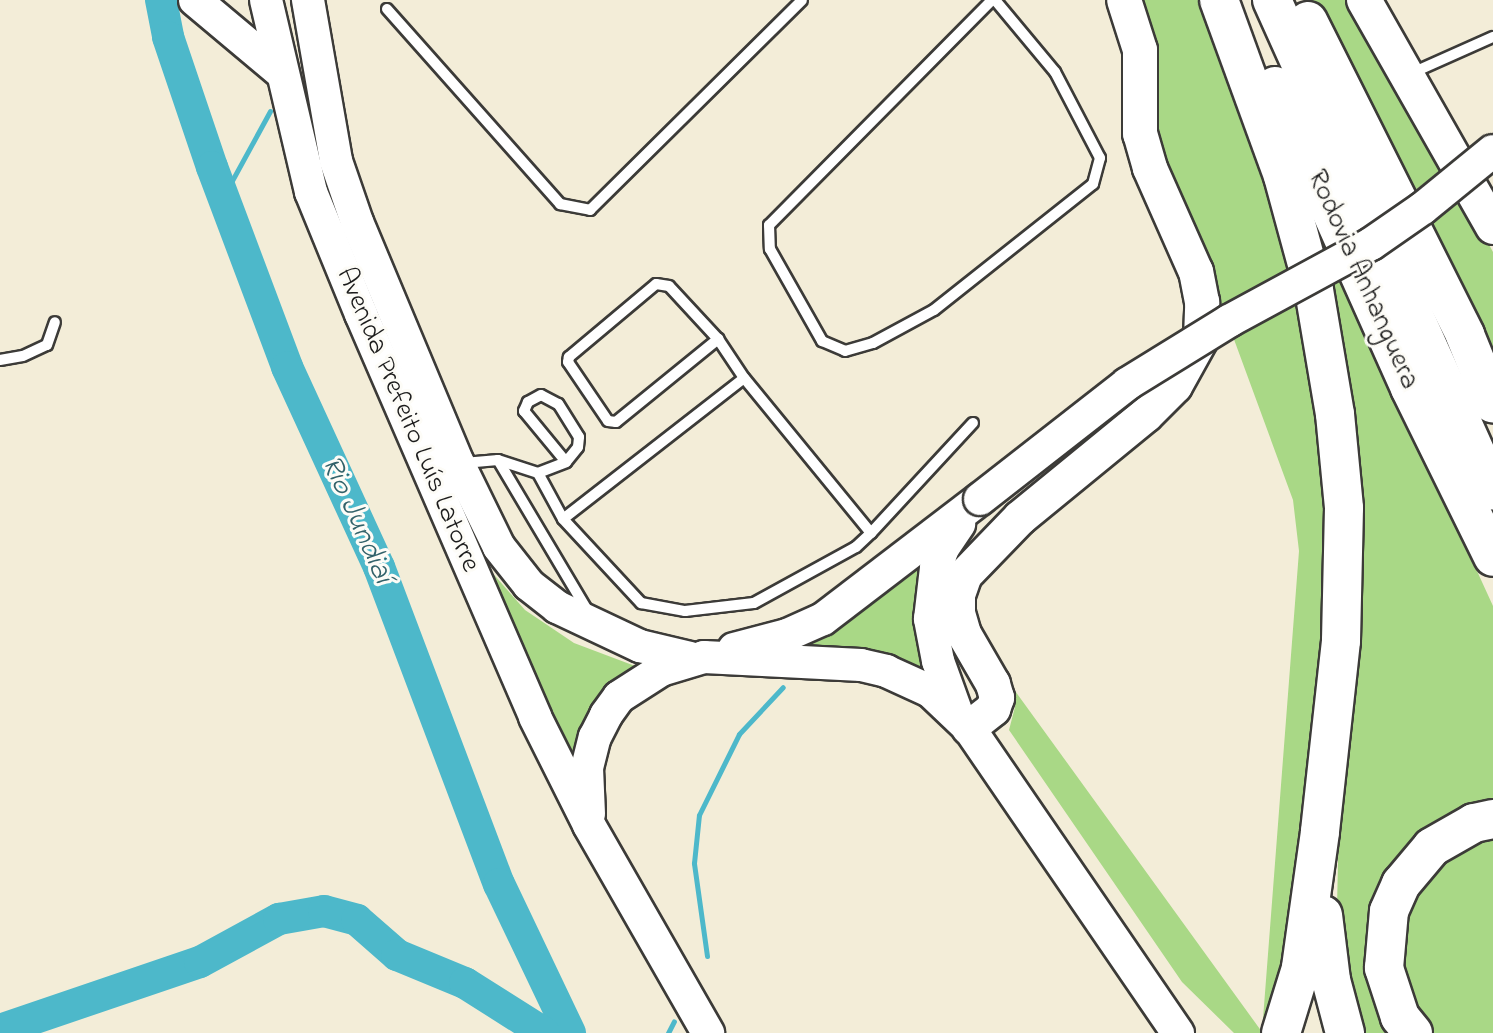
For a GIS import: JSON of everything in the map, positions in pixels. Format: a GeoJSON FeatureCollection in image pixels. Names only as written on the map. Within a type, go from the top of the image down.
{"type":"FeatureCollection","features":[{"type":"Feature","properties":{"kind":"highway"},"geometry":{"type":"LineString","coordinates":[[963,721],[993,709],[997,698],[993,684],[964,634],[958,613],[958,595],[965,575],[1020,518],[1116,440],[1175,386],[1201,339],[1202,302],[1196,272],[1150,168],[1140,134],[1140,50],[1124,0]]}},
{"type":"Feature","properties":{"kind":"highway"},"geometry":{"type":"LineString","coordinates":[[1219,0],[1283,176],[1314,290],[1335,414],[1344,508],[1344,581],[1320,832],[1308,933],[1287,1018]]}},
{"type":"Feature","properties":{"kind":"highway","name":"Rodovia Anhanguera"},"geometry":{"type":"LineString","coordinates":[[1235,0],[1410,388],[1493,557]]}},
{"type":"Feature","properties":{"kind":"highway","name":"Rodovia Anhanguera"},"geometry":{"type":"LineString","coordinates":[[1272,0],[1493,491]]}},
{"type":"Feature","properties":{"kind":"highway"},"geometry":{"type":"LineString","coordinates":[[1297,0],[1465,335],[1493,404]]}},
{"type":"Feature","properties":{"kind":"highway"},"geometry":{"type":"LineString","coordinates":[[1364,0],[1493,227]]}},
{"type":"Feature","properties":{"kind":"highway"},"geometry":{"type":"LineString","coordinates":[[1413,1033],[1400,1017],[1384,968],[1389,911],[1401,884],[1432,847],[1474,823],[1493,819]]}},
{"type":"Feature","properties":{"kind":"highway"},"geometry":{"type":"LineString","coordinates":[[1320,832],[1323,938],[1345,1033]]}},
{"type":"Feature","properties":{"kind":"main road"},"geometry":{"type":"LineString","coordinates":[[195,0],[282,73]]}},
{"type":"Feature","properties":{"kind":"main road","name":"Avenida Prefeito Luís Latorre"},"geometry":{"type":"LineString","coordinates":[[266,0],[311,192],[355,301],[524,691],[589,825],[708,1033]]}},
{"type":"Feature","properties":{"kind":"main road","name":"Avenida Prefeito Luís Latorre"},"geometry":{"type":"LineString","coordinates":[[308,0],[336,161],[357,222],[458,463],[499,547],[529,585],[557,607],[598,629],[640,646],[697,657],[861,665],[930,691],[963,721]]}},
{"type":"Feature","properties":{"kind":"main road"},"geometry":{"type":"LineString","coordinates":[[589,825],[587,768],[606,715],[638,682],[697,657],[787,635],[823,619],[1127,384],[1229,321],[1371,244],[1423,208],[1493,151]]}},
{"type":"Feature","properties":{"kind":"main road"},"geometry":{"type":"LineString","coordinates":[[980,499],[943,548],[931,593],[933,642],[963,721],[1178,1033]]}},
{"type":"Feature","properties":{"kind":"main road"},"geometry":{"type":"LineString","coordinates":[[1143,982],[1155,1033]]}},
{"type":"Feature","properties":{"kind":"lane"},"geometry":{"type":"LineString","coordinates":[[387,9],[560,204],[590,210],[802,0]]}},
{"type":"Feature","properties":{"kind":"lane"},"geometry":{"type":"LineString","coordinates":[[993,0],[1055,72],[1100,158],[1093,184],[934,310],[873,343],[845,351],[822,341],[770,249],[769,225],[993,0]]}},
{"type":"Feature","properties":{"kind":"lane"},"geometry":{"type":"LineString","coordinates":[[1406,76],[1493,37]]}},
{"type":"Feature","properties":{"kind":"lane"},"geometry":{"type":"LineString","coordinates":[[718,339],[616,422],[608,421],[568,362],[569,357],[656,284],[669,286],[718,339],[744,378],[871,533]]}},
{"type":"Feature","properties":{"kind":"lane"},"geometry":{"type":"LineString","coordinates":[[0,360],[23,356],[47,345],[55,322]]}},
{"type":"Feature","properties":{"kind":"lane"},"geometry":{"type":"LineString","coordinates":[[563,519],[744,378]]}},
{"type":"Feature","properties":{"kind":"lane"},"geometry":{"type":"LineString","coordinates":[[458,463],[498,460],[538,473],[566,462],[578,447],[579,437],[558,404],[541,395],[528,402],[524,411],[566,462]]}},
{"type":"Feature","properties":{"kind":"lane"},"geometry":{"type":"LineString","coordinates":[[538,473],[563,519],[641,603],[685,611],[754,603],[856,547],[973,423]]}},
{"type":"Feature","properties":{"kind":"lane"},"geometry":{"type":"LineString","coordinates":[[498,460],[598,629]]}},
{"type":"Feature","properties":{"kind":"green space"},"geometry":{"type":"Polygon","coordinates":[[[1141,0],[1203,0],[1294,265],[1221,306],[1157,157],[1149,123],[1157,41],[1141,0]]]}},
{"type":"Feature","properties":{"kind":"green space"},"geometry":{"type":"Polygon","coordinates":[[[1309,0],[1352,0],[1445,167],[1408,196],[1309,0]]]}},
{"type":"Feature","properties":{"kind":"green space"},"geometry":{"type":"Polygon","coordinates":[[[1462,195],[1493,252],[1493,364],[1423,227],[1462,195]]]}},
{"type":"Feature","properties":{"kind":"green space"},"geometry":{"type":"Polygon","coordinates":[[[1342,276],[1493,606],[1493,808],[1403,864],[1400,1033],[1360,1033],[1350,1005],[1337,907],[1339,817],[1325,285],[1342,276]]]}},
{"type":"Feature","properties":{"kind":"green space"},"geometry":{"type":"Polygon","coordinates":[[[1304,297],[1332,571],[1296,951],[1269,1033],[1234,1033],[1182,982],[1009,730],[1015,707],[1013,688],[1262,1032],[1299,551],[1293,500],[1232,334],[1304,297]]]}},
{"type":"Feature","properties":{"kind":"green space"},"geometry":{"type":"Polygon","coordinates":[[[468,535],[489,569],[525,610],[574,643],[635,666],[616,678],[585,718],[570,766],[468,535]]]}},
{"type":"Feature","properties":{"kind":"green space"},"geometry":{"type":"Polygon","coordinates":[[[937,540],[927,672],[889,655],[795,646],[937,540]]]}},
{"type":"Feature","properties":{"kind":"green space"},"geometry":{"type":"Polygon","coordinates":[[[1493,824],[1493,1033],[1424,1033],[1401,998],[1409,883],[1493,824]]]}},
{"type":"Feature","properties":{"kind":"waterway","name":"Rio Jundiaí"},"geometry":{"type":"LineString","coordinates":[[161,0],[168,37],[212,167],[287,367],[379,567],[499,884],[570,1033]]}},
{"type":"Feature","properties":{"kind":"waterway"},"geometry":{"type":"LineString","coordinates":[[223,197],[270,111]]}},
{"type":"Feature","properties":{"kind":"waterway"},"geometry":{"type":"LineString","coordinates":[[707,956],[694,863],[699,815],[739,734],[783,687]]}},
{"type":"Feature","properties":{"kind":"waterway"},"geometry":{"type":"LineString","coordinates":[[0,1030],[200,962],[279,919],[324,911],[357,920],[397,955],[465,983],[544,1033]]}},
{"type":"Feature","properties":{"kind":"waterway"},"geometry":{"type":"LineString","coordinates":[[668,1033],[674,1021]]}}]}
